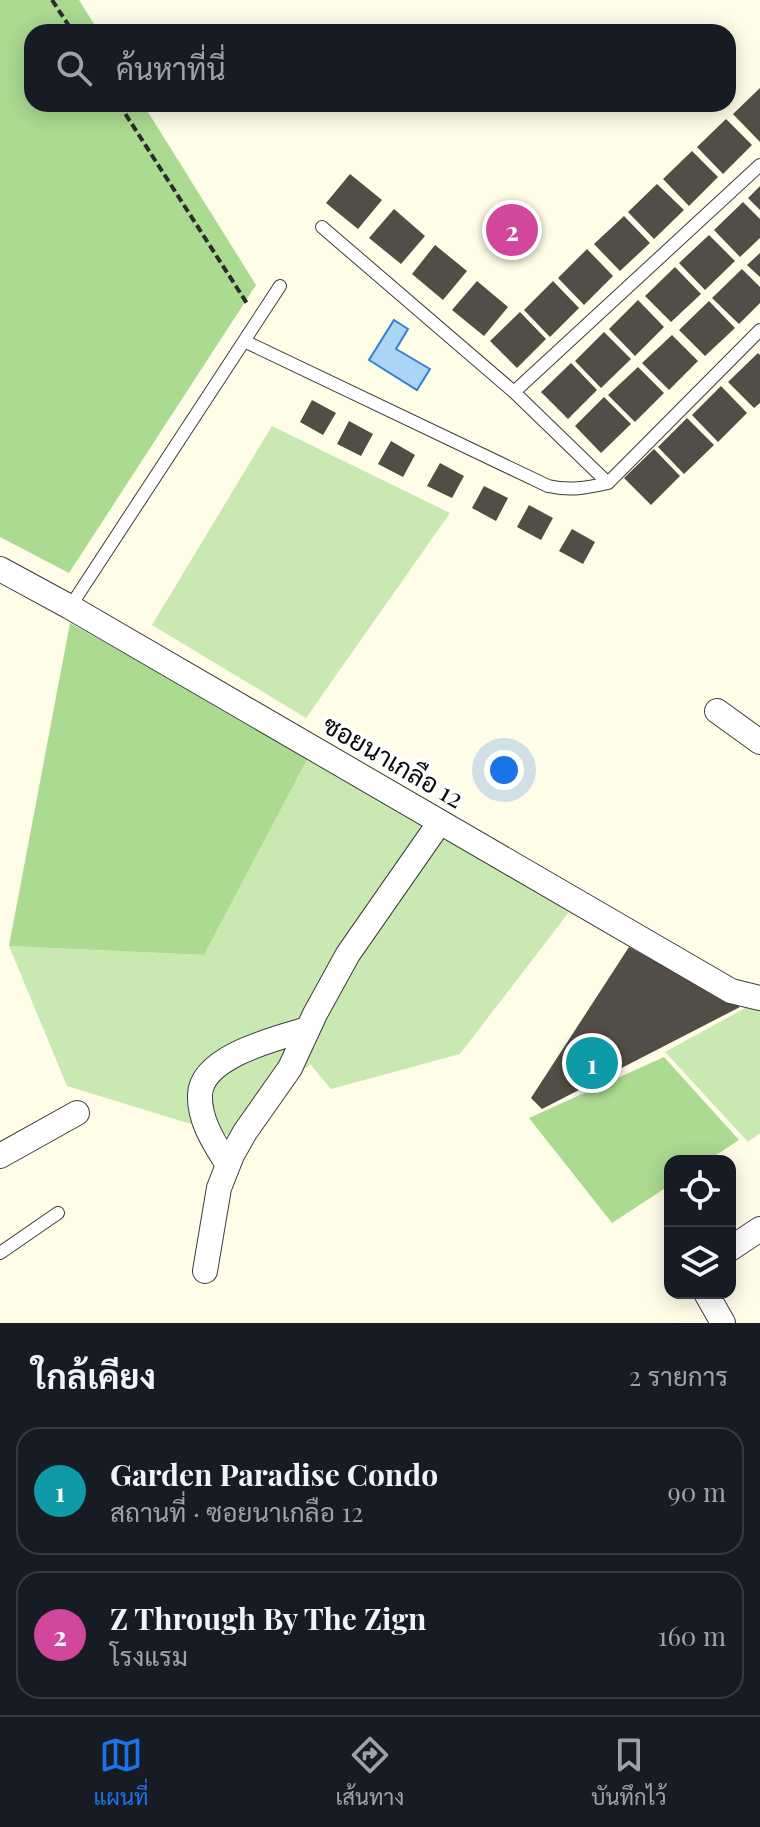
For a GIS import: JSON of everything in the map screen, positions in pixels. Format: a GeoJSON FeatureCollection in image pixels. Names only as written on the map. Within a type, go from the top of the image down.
{"type":"FeatureCollection","features":[{"type":"Feature","properties":{"kind":"street","name":"ซอยนาเกลือ 12"},"geometry":{"type":"LineString","coordinates":[[1,576],[70,607],[731,991],[760,998]]}},
{"type":"Feature","properties":{"kind":"street"},"geometry":{"type":"LineString","coordinates":[[717,711],[760,742]]}},
{"type":"Feature","properties":{"kind":"street"},"geometry":{"type":"LineString","coordinates":[[205,1271],[219,1188],[245,1132],[290,1068],[348,954],[440,822]]}},
{"type":"Feature","properties":{"kind":"street"},"geometry":{"type":"LineString","coordinates":[[228,1165],[209,1134],[202,1112],[202,1083],[225,1060],[258,1045],[308,1029]]}},
{"type":"Feature","properties":{"kind":"street"},"geometry":{"type":"LineString","coordinates":[[0,1156],[77,1113]]}},
{"type":"Feature","properties":{"kind":"street"},"geometry":{"type":"LineString","coordinates":[[736,1245],[760,1229]]}},
{"type":"Feature","properties":{"kind":"street"},"geometry":{"type":"LineString","coordinates":[[709,1299],[723,1323]]}},
{"type":"Feature","properties":{"kind":"lane"},"geometry":{"type":"LineString","coordinates":[[514,392],[760,165]]}},
{"type":"Feature","properties":{"kind":"lane"},"geometry":{"type":"LineString","coordinates":[[322,227],[514,392],[608,483]]}},
{"type":"Feature","properties":{"kind":"lane"},"geometry":{"type":"LineString","coordinates":[[70,607],[280,286]]}},
{"type":"Feature","properties":{"kind":"lane"},"geometry":{"type":"LineString","coordinates":[[244,341],[548,486],[566,490],[608,483],[760,330]]}},
{"type":"Feature","properties":{"kind":"lane"},"geometry":{"type":"LineString","coordinates":[[0,1253],[58,1213]]}},
{"type":"Feature","properties":{"kind":"path"},"geometry":{"type":"LineString","coordinates":[[52,0],[68,24]]}},
{"type":"Feature","properties":{"kind":"path"},"geometry":{"type":"LineString","coordinates":[[124,112],[258,320]]}},
{"type":"Feature","properties":{"kind":"green space"},"geometry":{"type":"Polygon","coordinates":[[[0,0],[79,0],[94,24],[24,24],[24,112],[148,112],[256,285],[69,573],[0,537],[0,0]]]}},
{"type":"Feature","properties":{"kind":"green space"},"geometry":{"type":"Polygon","coordinates":[[[272,426],[450,513],[306,718],[152,625],[272,426]]]}},
{"type":"Feature","properties":{"kind":"green space"},"geometry":{"type":"Polygon","coordinates":[[[70,623],[309,756],[204,955],[9,946],[70,623]]]}},
{"type":"Feature","properties":{"kind":"green space"},"geometry":{"type":"Polygon","coordinates":[[[309,756],[569,912],[460,1054],[331,1089],[310,1064],[233,1137],[67,1086],[9,946],[204,955],[309,756]]]}},
{"type":"Feature","properties":{"kind":"green space"},"geometry":{"type":"Polygon","coordinates":[[[747,1007],[760,1010],[760,1133],[748,1142],[665,1052],[747,1007]]]}},
{"type":"Feature","properties":{"kind":"green space"},"geometry":{"type":"Polygon","coordinates":[[[664,1057],[739,1140],[716,1155],[664,1155],[664,1189],[612,1223],[529,1118],[664,1057]]]}},
{"type":"Feature","properties":{"kind":"water"},"geometry":{"type":"Polygon","coordinates":[[[394,320],[408,329],[396,349],[430,369],[417,390],[369,360],[394,320]]]}},
{"type":"Feature","properties":{"kind":"building"},"geometry":{"type":"Polygon","coordinates":[[[760,88],[760,142],[733,114],[760,88]]]}},
{"type":"Feature","properties":{"kind":"building"},"geometry":{"type":"Polygon","coordinates":[[[726,119],[752,145],[723,174],[697,147],[726,119]]]}},
{"type":"Feature","properties":{"kind":"building"},"geometry":{"type":"Polygon","coordinates":[[[692,151],[718,177],[689,206],[663,179],[692,151]]]}},
{"type":"Feature","properties":{"kind":"building"},"geometry":{"type":"Polygon","coordinates":[[[350,174],[382,200],[358,229],[326,203],[350,174]]]}},
{"type":"Feature","properties":{"kind":"building"},"geometry":{"type":"Polygon","coordinates":[[[657,184],[684,210],[654,239],[628,212],[657,184]]]}},
{"type":"Feature","properties":{"kind":"building"},"geometry":{"type":"Polygon","coordinates":[[[760,186],[760,210],[748,198],[760,186]]]}},
{"type":"Feature","properties":{"kind":"building"},"geometry":{"type":"Polygon","coordinates":[[[743,202],[760,219],[760,238],[740,257],[714,230],[743,202]]]}},
{"type":"Feature","properties":{"kind":"building"},"geometry":{"type":"Polygon","coordinates":[[[394,209],[425,236],[401,264],[369,238],[394,209]]]}},
{"type":"Feature","properties":{"kind":"building"},"geometry":{"type":"Polygon","coordinates":[[[624,216],[650,243],[620,271],[594,244],[624,216]]]}},
{"type":"Feature","properties":{"kind":"building"},"geometry":{"type":"Polygon","coordinates":[[[709,235],[735,261],[705,290],[679,263],[709,235]]]}},
{"type":"Feature","properties":{"kind":"building"},"geometry":{"type":"Polygon","coordinates":[[[435,245],[467,271],[443,300],[412,274],[435,245]]]}},
{"type":"Feature","properties":{"kind":"building"},"geometry":{"type":"Polygon","coordinates":[[[587,249],[613,276],[584,305],[558,278],[587,249]]]}},
{"type":"Feature","properties":{"kind":"building"},"geometry":{"type":"Polygon","coordinates":[[[760,253],[760,277],[747,265],[760,253]]]}},
{"type":"Feature","properties":{"kind":"building"},"geometry":{"type":"Polygon","coordinates":[[[675,267],[701,294],[671,322],[645,296],[675,267]]]}},
{"type":"Feature","properties":{"kind":"building"},"geometry":{"type":"Polygon","coordinates":[[[742,269],[760,287],[760,303],[739,324],[712,298],[742,269]]]}},
{"type":"Feature","properties":{"kind":"building"},"geometry":{"type":"Polygon","coordinates":[[[477,281],[508,307],[484,336],[452,310],[477,281]]]}},
{"type":"Feature","properties":{"kind":"building"},"geometry":{"type":"Polygon","coordinates":[[[553,281],[579,308],[550,337],[524,310],[553,281]]]}},
{"type":"Feature","properties":{"kind":"building"},"geometry":{"type":"Polygon","coordinates":[[[638,300],[664,327],[635,356],[609,329],[638,300]]]}},
{"type":"Feature","properties":{"kind":"building"},"geometry":{"type":"Polygon","coordinates":[[[709,301],[735,328],[705,356],[679,330],[709,301]]]}},
{"type":"Feature","properties":{"kind":"building"},"geometry":{"type":"Polygon","coordinates":[[[520,312],[546,339],[517,368],[490,341],[520,312]]]}},
{"type":"Feature","properties":{"kind":"building"},"geometry":{"type":"Polygon","coordinates":[[[604,332],[631,359],[601,388],[575,361],[604,332]]]}},
{"type":"Feature","properties":{"kind":"building"},"geometry":{"type":"Polygon","coordinates":[[[672,335],[698,361],[669,390],[642,363],[672,335]]]}},
{"type":"Feature","properties":{"kind":"building"},"geometry":{"type":"Polygon","coordinates":[[[758,353],[760,403],[754,408],[728,382],[758,353]]]}},
{"type":"Feature","properties":{"kind":"building"},"geometry":{"type":"Polygon","coordinates":[[[571,363],[597,390],[568,419],[541,392],[571,363]]]}},
{"type":"Feature","properties":{"kind":"building"},"geometry":{"type":"Polygon","coordinates":[[[638,367],[664,393],[635,422],[608,395],[638,367]]]}},
{"type":"Feature","properties":{"kind":"building"},"geometry":{"type":"Polygon","coordinates":[[[721,386],[747,413],[718,442],[692,415],[721,386]]]}},
{"type":"Feature","properties":{"kind":"building"},"geometry":{"type":"Polygon","coordinates":[[[604,397],[631,424],[601,453],[575,426],[604,397]]]}},
{"type":"Feature","properties":{"kind":"building"},"geometry":{"type":"Polygon","coordinates":[[[312,400],[336,413],[323,435],[300,422],[312,400]]]}},
{"type":"Feature","properties":{"kind":"building"},"geometry":{"type":"Polygon","coordinates":[[[687,418],[714,445],[684,474],[658,447],[687,418]]]}},
{"type":"Feature","properties":{"kind":"building"},"geometry":{"type":"Polygon","coordinates":[[[349,421],[373,434],[361,456],[337,444],[349,421]]]}},
{"type":"Feature","properties":{"kind":"building"},"geometry":{"type":"Polygon","coordinates":[[[391,441],[415,455],[403,477],[378,464],[391,441]]]}},
{"type":"Feature","properties":{"kind":"building"},"geometry":{"type":"Polygon","coordinates":[[[654,449],[680,476],[651,505],[624,478],[654,449]]]}},
{"type":"Feature","properties":{"kind":"building"},"geometry":{"type":"Polygon","coordinates":[[[440,463],[464,476],[452,498],[427,486],[440,463]]]}},
{"type":"Feature","properties":{"kind":"building"},"geometry":{"type":"Polygon","coordinates":[[[484,486],[508,498],[496,521],[472,508],[484,486]]]}},
{"type":"Feature","properties":{"kind":"building"},"geometry":{"type":"Polygon","coordinates":[[[529,505],[553,518],[541,540],[517,527],[529,505]]]}},
{"type":"Feature","properties":{"kind":"building"},"geometry":{"type":"Polygon","coordinates":[[[572,529],[595,542],[583,564],[559,551],[572,529]]]}},
{"type":"Feature","properties":{"kind":"building"},"geometry":{"type":"Polygon","coordinates":[[[629,947],[740,1007],[542,1109],[531,1098],[629,947]]]}},
{"type":"Feature","properties":{"kind":"place","name":"Z Through By The Zign"},"geometry":{"type":"Point","coordinates":[512,230]}},
{"type":"Feature","properties":{"kind":"place","name":"Garden Paradise Condo"},"geometry":{"type":"Point","coordinates":[592,1063]}}]}
